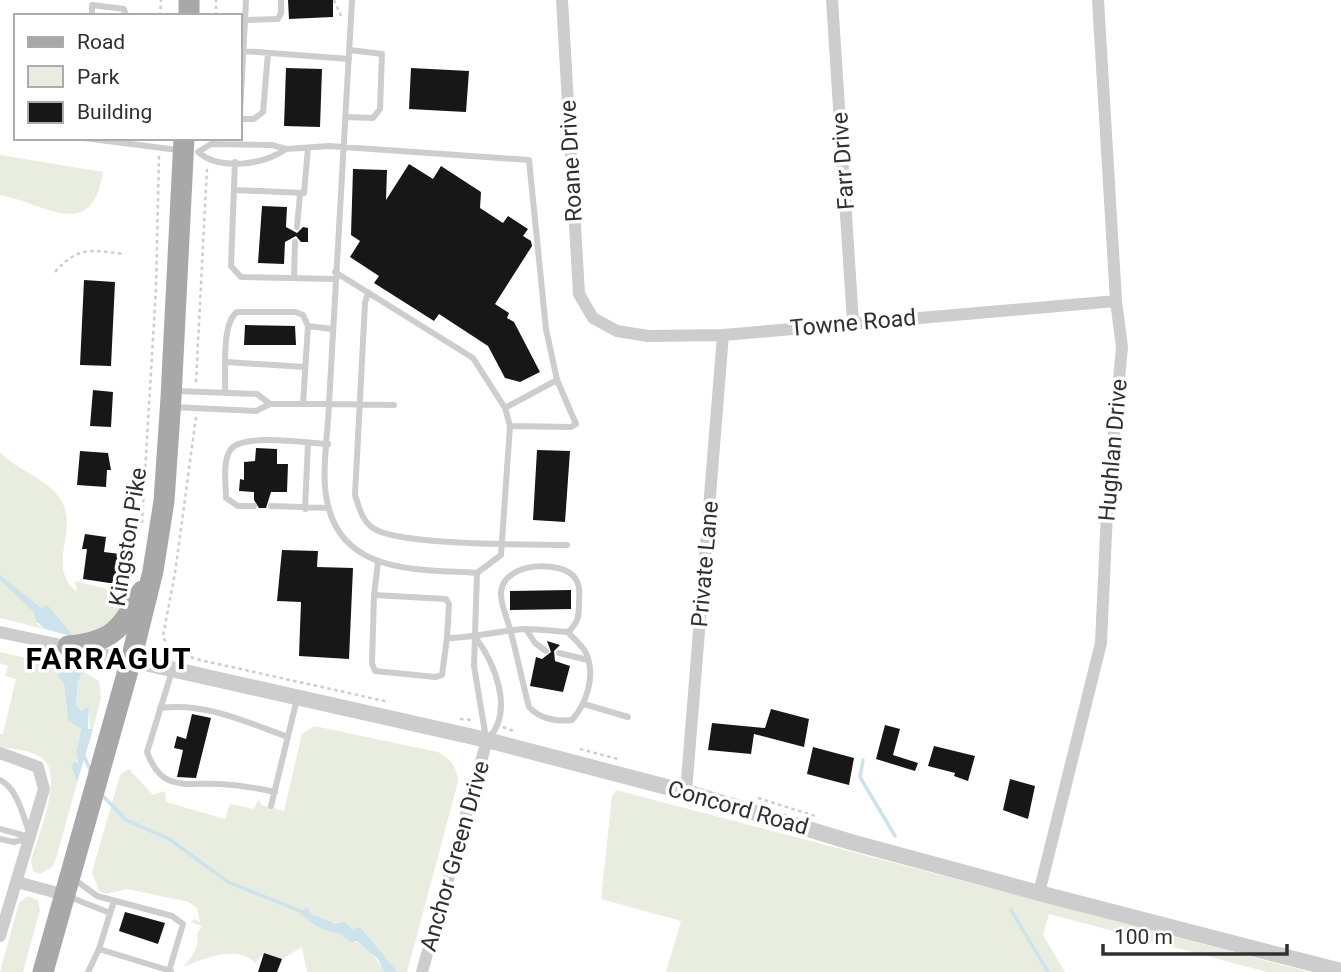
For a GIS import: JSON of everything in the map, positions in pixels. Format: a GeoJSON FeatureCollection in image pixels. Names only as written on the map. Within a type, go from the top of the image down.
{"type":"FeatureCollection","features":[{"type":"Feature","properties":{"kind":"main road","name":"Kingston Pike"},"geometry":{"type":"LineString","coordinates":[[43,972],[131,660],[153,571],[164,501],[189,147]]}},
{"type":"Feature","properties":{"kind":"main road"},"geometry":{"type":"LineString","coordinates":[[66,646],[103,641],[114,634],[153,571]]}},
{"type":"Feature","properties":{"kind":"street","name":"Roane Drive"},"geometry":{"type":"LineString","coordinates":[[562,0],[579,295],[593,318]]}},
{"type":"Feature","properties":{"kind":"street","name":"Farr Drive"},"geometry":{"type":"LineString","coordinates":[[832,0],[853,322]]}},
{"type":"Feature","properties":{"kind":"street","name":"Hughlan Drive"},"geometry":{"type":"LineString","coordinates":[[1039,893],[1101,643],[1107,512],[1122,347],[1116,301],[1098,0]]}},
{"type":"Feature","properties":{"kind":"street","name":"Towne Road"},"geometry":{"type":"LineString","coordinates":[[593,318],[617,331],[648,336],[723,335],[1116,301]]}},
{"type":"Feature","properties":{"kind":"street","name":"Private Lane"},"geometry":{"type":"LineString","coordinates":[[686,792],[723,335]]}},
{"type":"Feature","properties":{"kind":"street"},"geometry":{"type":"LineString","coordinates":[[0,632],[131,660]]}},
{"type":"Feature","properties":{"kind":"street","name":"Concord Road"},"geometry":{"type":"LineString","coordinates":[[131,660],[487,740],[686,792],[851,842],[1039,893],[1341,971]]}},
{"type":"Feature","properties":{"kind":"street","name":"Anchor Green Drive"},"geometry":{"type":"LineString","coordinates":[[422,972],[487,740]]}},
{"type":"Feature","properties":{"kind":"street"},"geometry":{"type":"LineString","coordinates":[[0,753],[32,762],[43,776],[43,799],[0,936]]}},
{"type":"Feature","properties":{"kind":"street"},"geometry":{"type":"LineString","coordinates":[[17,882],[68,886]]}},
{"type":"Feature","properties":{"kind":"lane"},"geometry":{"type":"LineString","coordinates":[[242,71],[246,0]]}},
{"type":"Feature","properties":{"kind":"lane"},"geometry":{"type":"LineString","coordinates":[[245,20],[278,19],[281,0]]}},
{"type":"Feature","properties":{"kind":"lane"},"geometry":{"type":"LineString","coordinates":[[235,162],[230,266],[234,272],[241,277],[334,276],[368,292],[474,358],[505,408],[510,426],[501,555],[477,573],[388,566],[362,557],[345,541],[326,500],[334,276],[352,0]]}},
{"type":"Feature","properties":{"kind":"lane"},"geometry":{"type":"LineString","coordinates":[[92,14],[92,5],[124,9],[125,14]]}},
{"type":"Feature","properties":{"kind":"lane"},"geometry":{"type":"LineString","coordinates":[[346,117],[373,118],[380,109],[382,54],[350,50]]}},
{"type":"Feature","properties":{"kind":"lane"},"geometry":{"type":"LineString","coordinates":[[243,51],[349,60]]}},
{"type":"Feature","properties":{"kind":"lane"},"geometry":{"type":"LineString","coordinates":[[242,119],[260,117],[263,112],[268,53]]}},
{"type":"Feature","properties":{"kind":"lane"},"geometry":{"type":"LineString","coordinates":[[123,141],[158,148],[237,141],[286,149],[344,148],[529,160],[546,329],[557,380],[576,424],[571,427],[510,426]]}},
{"type":"Feature","properties":{"kind":"lane"},"geometry":{"type":"LineString","coordinates":[[189,147],[209,162],[271,159],[286,149]]}},
{"type":"Feature","properties":{"kind":"lane"},"geometry":{"type":"LineString","coordinates":[[234,190],[300,194],[306,189],[308,148]]}},
{"type":"Feature","properties":{"kind":"lane"},"geometry":{"type":"LineString","coordinates":[[297,227],[300,194]]}},
{"type":"Feature","properties":{"kind":"lane"},"geometry":{"type":"LineString","coordinates":[[294,278],[295,242]]}},
{"type":"Feature","properties":{"kind":"lane"},"geometry":{"type":"LineString","coordinates":[[368,292],[355,495],[362,517],[373,528],[389,535],[429,540],[567,545]]}},
{"type":"Feature","properties":{"kind":"lane"},"geometry":{"type":"LineString","coordinates":[[225,392],[227,328],[231,316],[237,312],[295,312],[303,315],[308,326],[303,404]]}},
{"type":"Feature","properties":{"kind":"lane"},"geometry":{"type":"LineString","coordinates":[[308,326],[332,329]]}},
{"type":"Feature","properties":{"kind":"lane"},"geometry":{"type":"LineString","coordinates":[[226,362],[305,367]]}},
{"type":"Feature","properties":{"kind":"lane"},"geometry":{"type":"LineString","coordinates":[[505,408],[557,380]]}},
{"type":"Feature","properties":{"kind":"lane"},"geometry":{"type":"LineString","coordinates":[[171,399],[225,392],[257,394],[270,404]]}},
{"type":"Feature","properties":{"kind":"lane"},"geometry":{"type":"LineString","coordinates":[[171,399],[256,411],[270,404],[394,405]]}},
{"type":"Feature","properties":{"kind":"lane"},"geometry":{"type":"LineString","coordinates":[[254,506],[238,506],[226,498],[226,462],[231,450],[240,442],[254,440],[328,444]]}},
{"type":"Feature","properties":{"kind":"lane"},"geometry":{"type":"LineString","coordinates":[[305,509],[308,443]]}},
{"type":"Feature","properties":{"kind":"lane"},"geometry":{"type":"LineString","coordinates":[[271,506],[329,508]]}},
{"type":"Feature","properties":{"kind":"lane"},"geometry":{"type":"LineString","coordinates":[[374,596],[446,599],[449,604],[442,675],[435,677],[375,671],[372,663],[374,596],[378,562]]}},
{"type":"Feature","properties":{"kind":"lane"},"geometry":{"type":"LineString","coordinates":[[447,638],[476,638],[511,631],[526,629],[568,632],[585,651],[591,669],[584,704],[572,720],[559,722],[535,713],[528,707],[511,631],[501,594],[505,580],[515,570],[525,567],[565,569],[574,576],[580,587],[578,618],[568,632]]}},
{"type":"Feature","properties":{"kind":"lane"},"geometry":{"type":"LineString","coordinates":[[477,573],[474,666],[487,740]]}},
{"type":"Feature","properties":{"kind":"lane"},"geometry":{"type":"LineString","coordinates":[[526,629],[535,643],[546,651]]}},
{"type":"Feature","properties":{"kind":"lane"},"geometry":{"type":"LineString","coordinates":[[476,638],[492,660],[501,708],[499,726],[487,740]]}},
{"type":"Feature","properties":{"kind":"lane"},"geometry":{"type":"LineString","coordinates":[[559,653],[588,660]]}},
{"type":"Feature","properties":{"kind":"lane"},"geometry":{"type":"LineString","coordinates":[[172,669],[147,752],[167,781],[177,784],[246,786],[275,792]]}},
{"type":"Feature","properties":{"kind":"lane"},"geometry":{"type":"LineString","coordinates":[[271,806],[298,697]]}},
{"type":"Feature","properties":{"kind":"lane"},"geometry":{"type":"LineString","coordinates":[[584,704],[628,717]]}},
{"type":"Feature","properties":{"kind":"lane"},"geometry":{"type":"LineString","coordinates":[[160,708],[183,705],[219,713],[288,737]]}},
{"type":"Feature","properties":{"kind":"lane"},"geometry":{"type":"LineString","coordinates":[[0,780],[8,784],[15,795],[31,838]]}},
{"type":"Feature","properties":{"kind":"lane"},"geometry":{"type":"LineString","coordinates":[[0,829],[31,838]]}},
{"type":"Feature","properties":{"kind":"lane"},"geometry":{"type":"LineString","coordinates":[[0,839],[14,842],[31,838]]}},
{"type":"Feature","properties":{"kind":"lane"},"geometry":{"type":"LineString","coordinates":[[68,886],[172,916],[183,925],[171,971],[99,948]]}},
{"type":"Feature","properties":{"kind":"lane"},"geometry":{"type":"LineString","coordinates":[[68,886],[110,913]]}},
{"type":"Feature","properties":{"kind":"lane"},"geometry":{"type":"LineString","coordinates":[[88,972],[114,901]]}},
{"type":"Feature","properties":{"kind":"path"},"geometry":{"type":"LineString","coordinates":[[142,523],[157,255],[160,166],[158,148]]}},
{"type":"Feature","properties":{"kind":"path"},"geometry":{"type":"LineString","coordinates":[[55,272],[69,256],[90,250],[124,254]]}},
{"type":"Feature","properties":{"kind":"green space"},"geometry":{"type":"Polygon","coordinates":[[[0,155],[103,172],[97,194],[89,207],[78,213],[65,214],[0,195],[0,155]]]}},
{"type":"Feature","properties":{"kind":"green space"},"geometry":{"type":"Polygon","coordinates":[[[0,452],[50,488],[63,504],[67,527],[64,572],[77,592],[75,581],[128,594],[119,619],[112,627],[74,637],[44,623],[35,623],[45,629],[0,618],[0,452]]]}},
{"type":"Feature","properties":{"kind":"green space"},"geometry":{"type":"Polygon","coordinates":[[[0,652],[60,665],[57,676],[64,684],[67,713],[81,728],[76,755],[79,764],[71,766],[77,783],[56,859],[52,867],[40,874],[33,871],[31,861],[47,807],[51,778],[48,766],[38,755],[0,747],[0,734],[3,734],[16,679],[5,676],[8,666],[0,663],[0,652]]]}},
{"type":"Feature","properties":{"kind":"green space"},"geometry":{"type":"Polygon","coordinates":[[[83,671],[99,681],[101,698],[93,729],[90,731],[89,706],[81,711],[76,704],[78,681],[83,671]]]}},
{"type":"Feature","properties":{"kind":"green space"},"geometry":{"type":"Polygon","coordinates":[[[314,726],[438,752],[455,768],[458,782],[407,972],[398,972],[360,927],[352,929],[335,922],[330,925],[313,915],[306,917],[319,928],[342,935],[368,948],[385,972],[307,972],[302,947],[282,959],[264,953],[255,963],[248,957],[230,954],[210,957],[183,967],[194,952],[197,934],[202,926],[191,922],[194,919],[200,922],[197,908],[189,902],[127,889],[106,894],[99,891],[92,872],[120,775],[129,769],[153,795],[163,791],[166,794],[166,802],[225,819],[230,804],[254,809],[259,799],[261,805],[284,811],[302,734],[314,726]]]}},
{"type":"Feature","properties":{"kind":"green space"},"geometry":{"type":"Polygon","coordinates":[[[616,790],[1309,972],[1267,972],[1049,914],[1043,935],[1065,972],[666,972],[681,921],[601,899],[612,796],[616,790]]]}},
{"type":"Feature","properties":{"kind":"green space"},"geometry":{"type":"Polygon","coordinates":[[[28,896],[38,900],[40,910],[23,972],[0,972],[19,903],[28,896]]]}},
{"type":"Feature","properties":{"kind":"water"},"geometry":{"type":"Polygon","coordinates":[[[0,575],[42,609],[46,605],[49,607],[74,637],[45,629],[36,621],[34,612],[0,580],[0,575]]]}},
{"type":"Feature","properties":{"kind":"water"},"geometry":{"type":"Polygon","coordinates":[[[60,665],[83,671],[78,681],[76,704],[81,711],[89,706],[88,729],[93,729],[77,783],[71,766],[74,762],[79,764],[76,755],[81,729],[68,720],[64,684],[57,676],[60,665]]]}},
{"type":"Feature","properties":{"kind":"water"},"geometry":{"type":"Polygon","coordinates":[[[308,908],[314,917],[323,922],[345,922],[352,929],[360,927],[398,972],[384,972],[378,959],[357,941],[350,942],[342,935],[319,928],[300,914],[303,909],[308,908]]]}},
{"type":"Feature","properties":{"kind":"building"},"geometry":{"type":"Polygon","coordinates":[[[288,0],[333,0],[333,17],[289,19],[288,0]]]}},
{"type":"Feature","properties":{"kind":"building"},"geometry":{"type":"Polygon","coordinates":[[[286,68],[322,69],[320,127],[284,126],[286,68]]]}},
{"type":"Feature","properties":{"kind":"building"},"geometry":{"type":"Polygon","coordinates":[[[411,68],[469,71],[466,112],[409,109],[411,68]]]}},
{"type":"Feature","properties":{"kind":"building"},"geometry":{"type":"Polygon","coordinates":[[[409,164],[433,179],[441,166],[481,192],[480,208],[503,223],[508,216],[528,229],[523,236],[531,241],[532,246],[495,304],[509,313],[507,318],[514,322],[540,372],[520,382],[505,378],[488,346],[439,314],[434,321],[374,283],[379,276],[350,257],[360,241],[351,235],[353,169],[387,170],[386,200],[409,164]]]}},
{"type":"Feature","properties":{"kind":"building"},"geometry":{"type":"Polygon","coordinates":[[[262,206],[287,207],[286,227],[297,233],[303,227],[308,228],[308,242],[301,242],[296,236],[285,242],[284,264],[258,263],[262,206]]]}},
{"type":"Feature","properties":{"kind":"building"},"geometry":{"type":"Polygon","coordinates":[[[84,280],[115,282],[111,366],[80,365],[84,280]]]}},
{"type":"Feature","properties":{"kind":"building"},"geometry":{"type":"Polygon","coordinates":[[[245,325],[295,326],[296,345],[244,345],[245,325]]]}},
{"type":"Feature","properties":{"kind":"building"},"geometry":{"type":"Polygon","coordinates":[[[93,390],[113,392],[111,427],[90,426],[93,390]]]}},
{"type":"Feature","properties":{"kind":"building"},"geometry":{"type":"Polygon","coordinates":[[[256,448],[277,449],[277,464],[288,464],[287,492],[271,492],[266,508],[259,508],[254,500],[254,492],[239,491],[240,479],[244,480],[244,462],[255,461],[256,448]]]}},
{"type":"Feature","properties":{"kind":"building"},"geometry":{"type":"Polygon","coordinates":[[[537,450],[570,451],[565,522],[533,520],[537,450]]]}},
{"type":"Feature","properties":{"kind":"building"},"geometry":{"type":"Polygon","coordinates":[[[80,451],[108,453],[111,470],[107,470],[106,487],[77,485],[80,451]]]}},
{"type":"Feature","properties":{"kind":"building"},"geometry":{"type":"Polygon","coordinates":[[[85,534],[106,537],[104,552],[120,554],[116,584],[83,579],[87,549],[82,549],[85,534]]]}},
{"type":"Feature","properties":{"kind":"building"},"geometry":{"type":"Polygon","coordinates":[[[282,550],[318,551],[317,567],[353,568],[349,659],[299,656],[301,602],[277,601],[282,550]]]}},
{"type":"Feature","properties":{"kind":"building"},"geometry":{"type":"Polygon","coordinates":[[[571,590],[571,609],[510,610],[510,591],[571,590]]]}},
{"type":"Feature","properties":{"kind":"building"},"geometry":{"type":"Polygon","coordinates":[[[547,641],[560,645],[554,651],[555,661],[570,666],[563,692],[530,686],[536,657],[542,659],[551,652],[547,641]]]}},
{"type":"Feature","properties":{"kind":"building"},"geometry":{"type":"Polygon","coordinates":[[[771,709],[809,719],[804,747],[754,734],[751,754],[708,750],[712,723],[765,728],[771,709]]]}},
{"type":"Feature","properties":{"kind":"building"},"geometry":{"type":"Polygon","coordinates":[[[192,714],[211,718],[196,778],[177,777],[183,750],[174,748],[177,736],[186,739],[192,714]]]}},
{"type":"Feature","properties":{"kind":"building"},"geometry":{"type":"Polygon","coordinates":[[[885,725],[900,729],[893,755],[918,763],[915,771],[876,759],[885,725]]]}},
{"type":"Feature","properties":{"kind":"building"},"geometry":{"type":"Polygon","coordinates":[[[934,746],[975,756],[968,781],[954,776],[955,773],[928,766],[934,746]]]}},
{"type":"Feature","properties":{"kind":"building"},"geometry":{"type":"Polygon","coordinates":[[[813,747],[854,758],[849,785],[807,774],[813,747]]]}},
{"type":"Feature","properties":{"kind":"building"},"geometry":{"type":"Polygon","coordinates":[[[1010,779],[1035,786],[1028,819],[1003,810],[1010,779]]]}},
{"type":"Feature","properties":{"kind":"building"},"geometry":{"type":"Polygon","coordinates":[[[125,912],[165,923],[158,944],[119,931],[125,912]]]}},
{"type":"Feature","properties":{"kind":"building"},"geometry":{"type":"Polygon","coordinates":[[[264,953],[282,959],[277,972],[258,972],[264,953]]]}},
{"type":"Feature","properties":{"kind":"waterway"},"geometry":{"type":"LineString","coordinates":[[65,654],[69,670]]}},
{"type":"Feature","properties":{"kind":"waterway"},"geometry":{"type":"LineString","coordinates":[[83,754],[91,772]]}},
{"type":"Feature","properties":{"kind":"waterway"},"geometry":{"type":"LineString","coordinates":[[863,760],[860,777],[895,836]]}},
{"type":"Feature","properties":{"kind":"waterway"},"geometry":{"type":"LineString","coordinates":[[102,795],[126,820],[169,839],[228,882],[305,913]]}},
{"type":"Feature","properties":{"kind":"waterway"},"geometry":{"type":"LineString","coordinates":[[1011,910],[1048,972]]}},
{"type":"Feature","properties":{"kind":"waterway"},"geometry":{"type":"LineString","coordinates":[[312,916],[334,925]]}},
{"type":"Feature","properties":{"kind":"district","name":"FARRAGUT"},"geometry":{"type":"Point","coordinates":[109,658]}}]}
